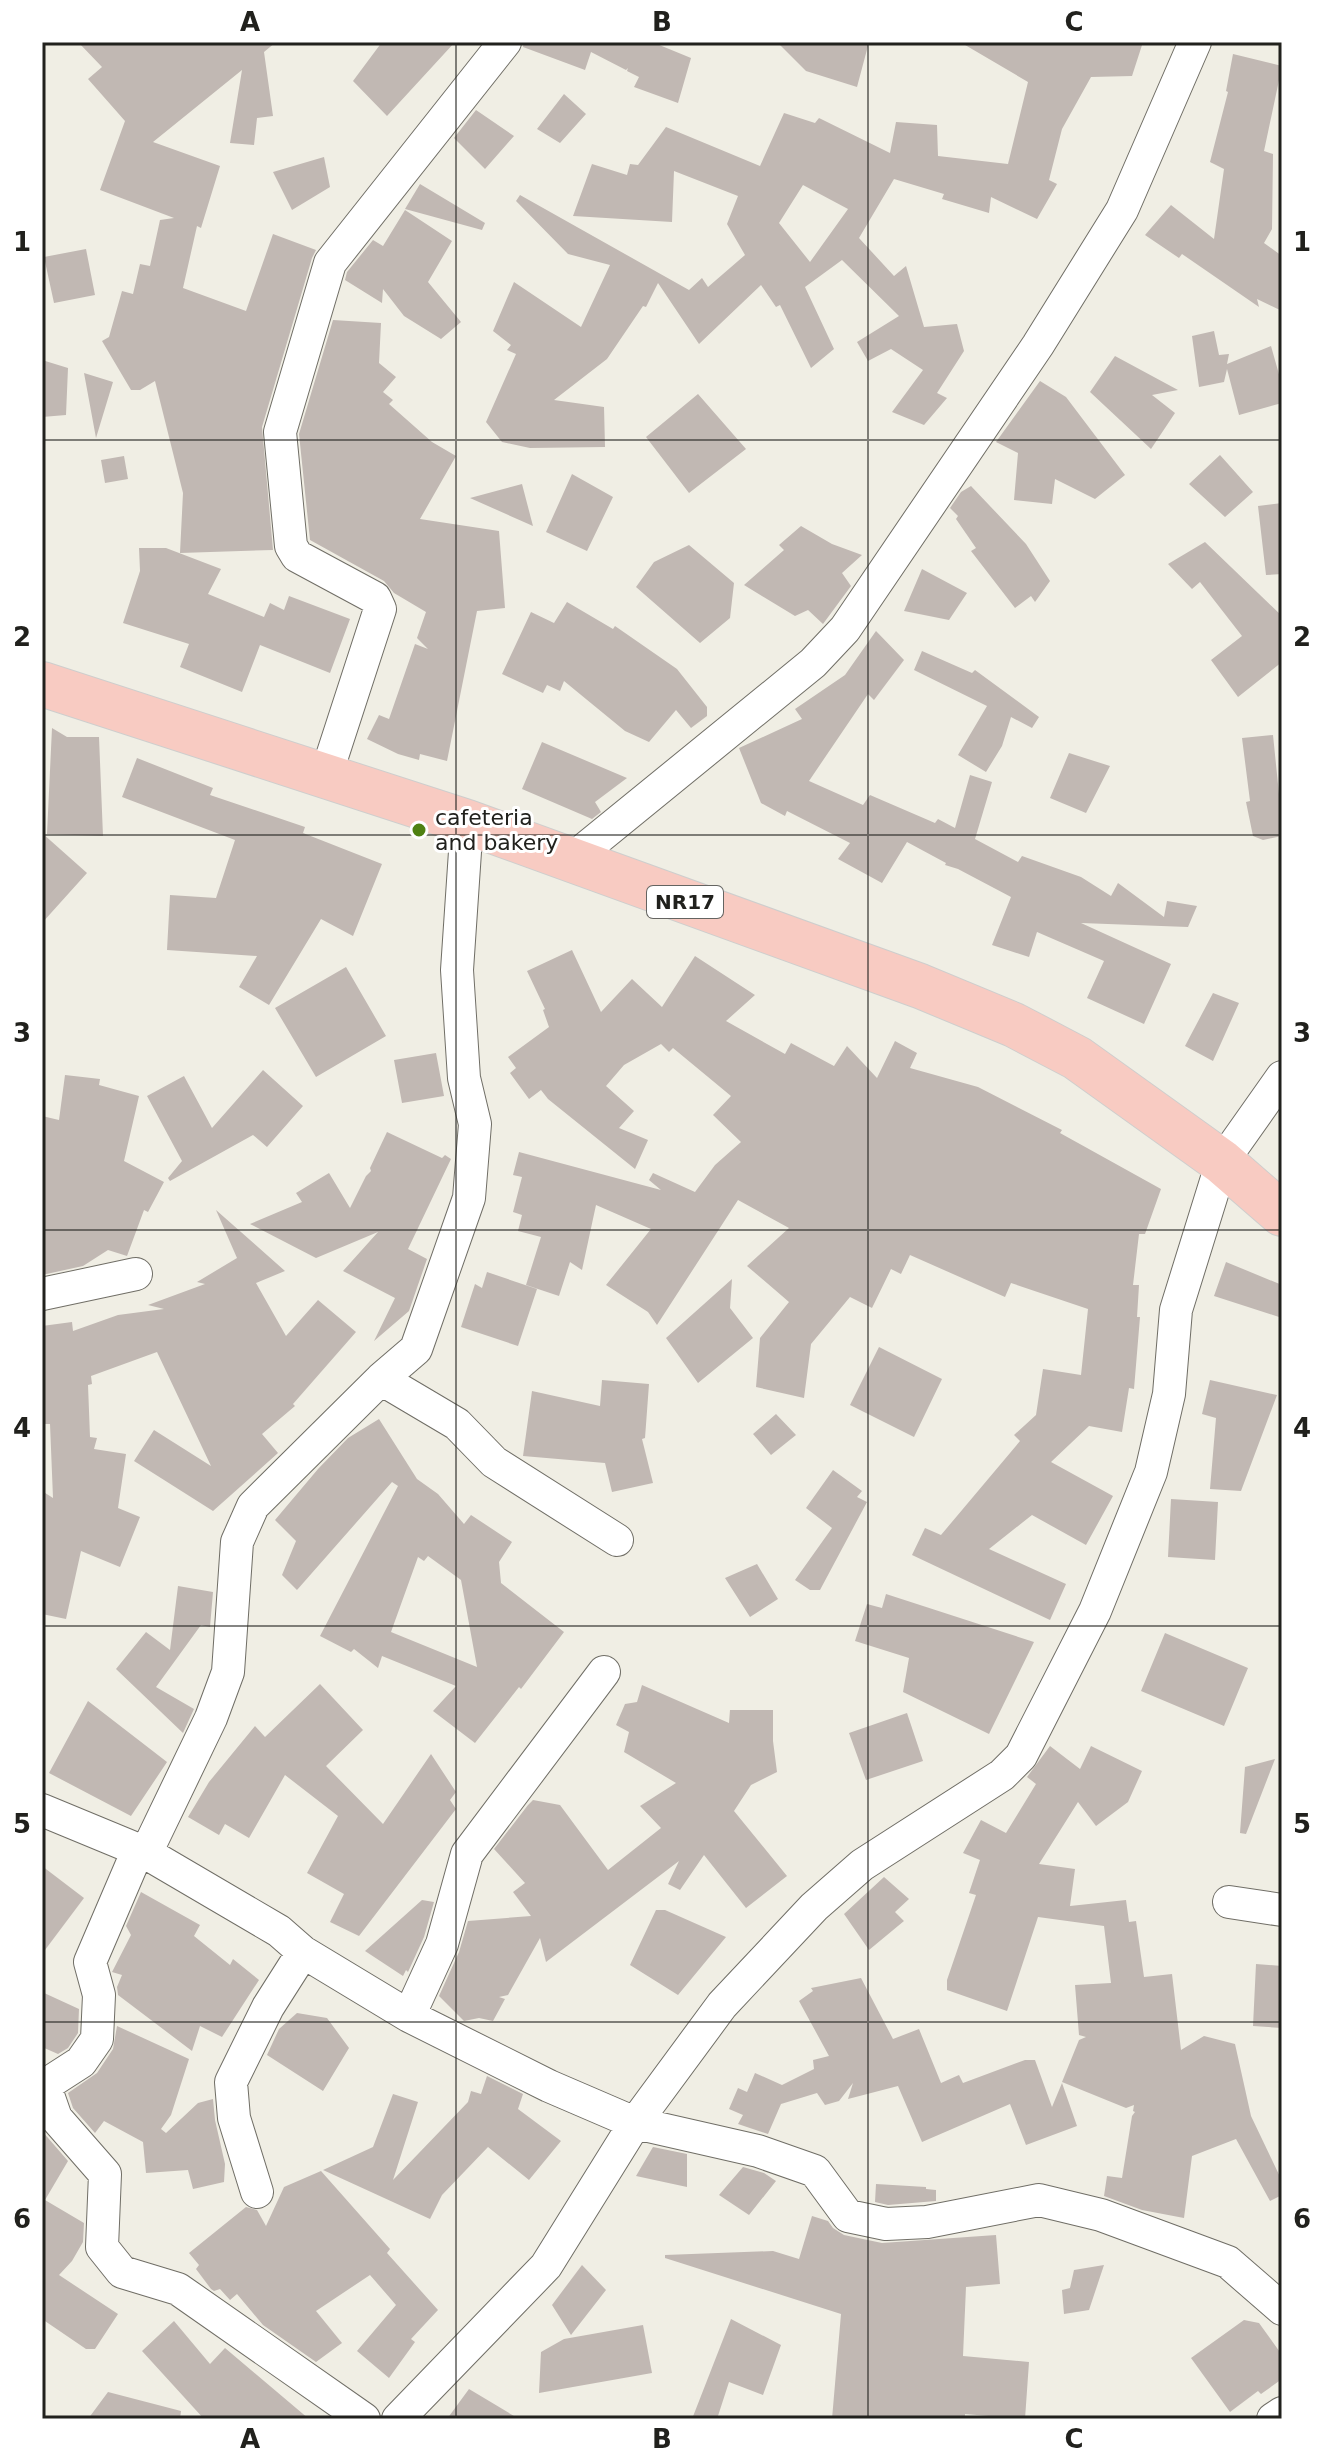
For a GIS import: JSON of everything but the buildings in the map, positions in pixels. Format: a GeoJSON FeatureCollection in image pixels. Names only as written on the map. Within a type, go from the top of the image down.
{"type":"FeatureCollection","features":[{"type":"Feature","properties":{"kind":"main road","name":"NR17"},"geometry":{"type":"LineString","coordinates":[[42,684],[467,822],[920,986],[1014,1025],[1077,1058],[1222,1162],[1282,1214]]}},
{"type":"Feature","properties":{"kind":"street"},"geometry":{"type":"LineString","coordinates":[[325,778],[380,609],[375,598],[297,556],[291,546],[280,432],[330,263],[505,42]]}},
{"type":"Feature","properties":{"kind":"street"},"geometry":{"type":"LineString","coordinates":[[570,861],[813,663],[845,629],[1038,345],[1122,210],[1195,42]]}},
{"type":"Feature","properties":{"kind":"street"},"geometry":{"type":"LineString","coordinates":[[364,2419],[178,2289],[122,2272],[102,2247],[105,2174],[56,2118],[47,2092],[50,2082],[81,2062],[97,2039],[99,1995],[90,1962],[142,1851],[211,1718],[228,1672],[237,1542],[253,1506],[381,1379],[416,1349],[469,1198],[475,1124],[464,1078],[457,970],[467,822]]}},
{"type":"Feature","properties":{"kind":"street"},"geometry":{"type":"LineString","coordinates":[[398,2419],[546,2266],[635,2123],[722,2005],[814,1907],[862,1865],[1002,1775],[1021,1756],[1095,1611],[1151,1472],[1169,1394],[1176,1310],[1222,1162],[1282,1077]]}},
{"type":"Feature","properties":{"kind":"street"},"geometry":{"type":"LineString","coordinates":[[42,1294],[136,1274]]}},
{"type":"Feature","properties":{"kind":"street"},"geometry":{"type":"LineString","coordinates":[[381,1379],[457,1424],[494,1462],[617,1540]]}},
{"type":"Feature","properties":{"kind":"street"},"geometry":{"type":"LineString","coordinates":[[409,2016],[442,1944],[467,1854],[604,1672]]}},
{"type":"Feature","properties":{"kind":"street"},"geometry":{"type":"LineString","coordinates":[[42,1810],[142,1851],[279,1931],[303,1952],[409,2016],[549,2086],[635,2123],[758,2151],[815,2171],[848,2216],[886,2224],[927,2222],[1039,2200],[1101,2215],[1228,2262],[1282,2309]]}},
{"type":"Feature","properties":{"kind":"street"},"geometry":{"type":"LineString","coordinates":[[1229,1902],[1282,1910]]}},
{"type":"Feature","properties":{"kind":"street"},"geometry":{"type":"LineString","coordinates":[[257,2192],[234,2118],[231,2082],[268,2007],[303,1952]]}},
{"type":"Feature","properties":{"kind":"street"},"geometry":{"type":"LineString","coordinates":[[1273,2419],[1282,2413]]}},
{"type":"Feature","properties":{"kind":"place","name":"cafeteria and bakery"},"geometry":{"type":"Point","coordinates":[419,830]}}]}
